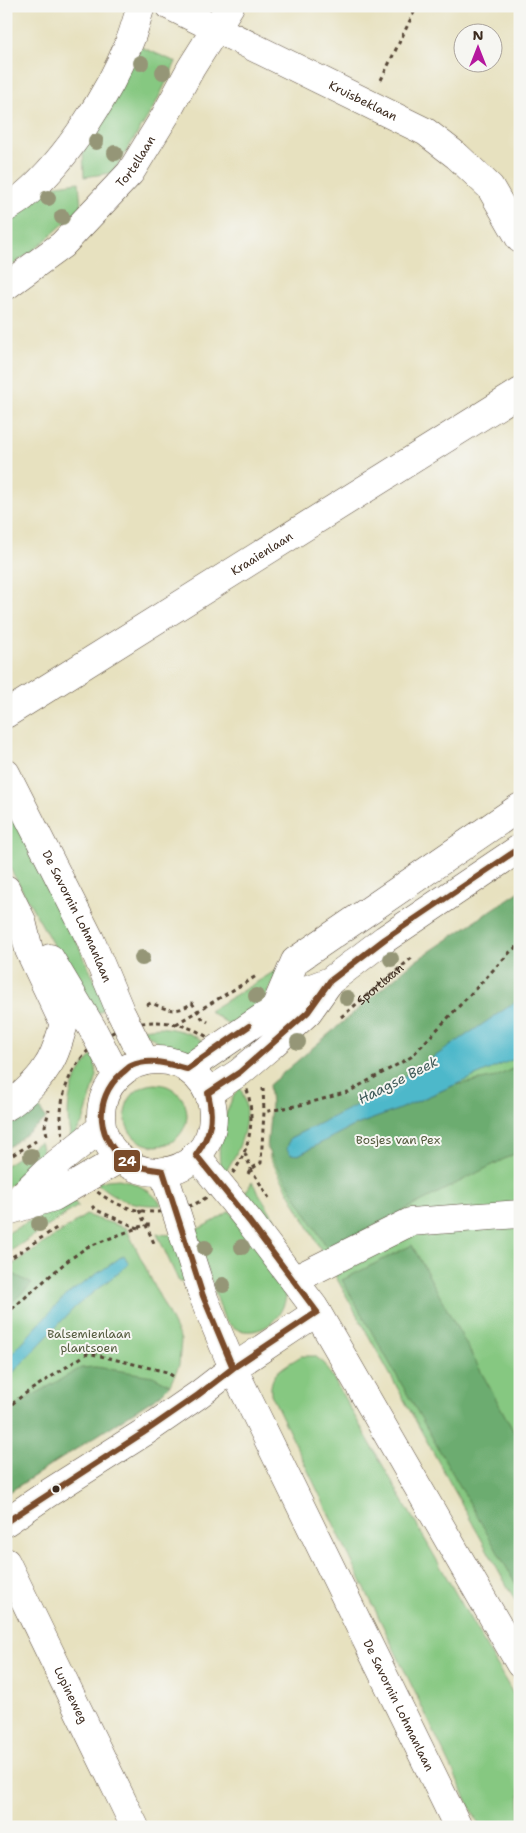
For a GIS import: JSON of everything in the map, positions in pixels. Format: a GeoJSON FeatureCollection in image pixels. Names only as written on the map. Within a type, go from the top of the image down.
{"type":"FeatureCollection","features":[{"type":"Feature","properties":{"kind":"street"},"geometry":{"type":"LineString","coordinates":[[6,208],[25,195],[76,139],[108,87],[125,52],[141,6]]}},
{"type":"Feature","properties":{"kind":"street","name":"Kruisbeklaan"},"geometry":{"type":"LineString","coordinates":[[170,6],[215,30],[426,132],[457,156],[490,187],[520,239]]}},
{"type":"Feature","properties":{"kind":"street","name":"Tortellaan"},"geometry":{"type":"LineString","coordinates":[[6,286],[62,245],[130,173],[165,116],[191,68],[230,6]]}},
{"type":"Feature","properties":{"kind":"street","name":"Kraaienlaan"},"geometry":{"type":"LineString","coordinates":[[6,714],[520,392]]}},
{"type":"Feature","properties":{"kind":"street","name":"De Savornin Lohmanlaan"},"geometry":{"type":"LineString","coordinates":[[6,773],[90,939],[121,1013],[145,1061]]}},
{"type":"Feature","properties":{"kind":"street"},"geometry":{"type":"LineString","coordinates":[[275,1008],[295,960],[520,807]]}},
{"type":"Feature","properties":{"kind":"street"},"geometry":{"type":"LineString","coordinates":[[187,1069],[300,992],[330,981],[385,939],[520,848]]}},
{"type":"Feature","properties":{"kind":"street"},"geometry":{"type":"LineString","coordinates":[[6,890],[22,921],[41,943],[92,1028],[117,1076]]}},
{"type":"Feature","properties":{"kind":"street"},"geometry":{"type":"LineString","coordinates":[[6,1107],[14,1102],[46,1069],[56,1050],[64,1024],[29,950],[22,921]]}},
{"type":"Feature","properties":{"kind":"street"},"geometry":{"type":"LineString","coordinates":[[208,1094],[253,1077],[308,1012],[330,981]]}},
{"type":"Feature","properties":{"kind":"street"},"geometry":{"type":"LineString","coordinates":[[145,1061],[167,1061],[196,1075],[208,1094],[212,1106],[211,1126],[205,1145],[196,1155],[181,1166],[163,1171],[148,1171],[134,1167],[121,1158],[109,1144],[102,1127],[101,1109],[111,1084],[117,1076],[133,1065],[145,1061]]}},
{"type":"Feature","properties":{"kind":"street"},"geometry":{"type":"LineString","coordinates":[[6,1211],[45,1173],[102,1127]]}},
{"type":"Feature","properties":{"kind":"street"},"geometry":{"type":"LineString","coordinates":[[196,1155],[317,1312],[520,1664]]}},
{"type":"Feature","properties":{"kind":"street"},"geometry":{"type":"LineString","coordinates":[[6,1211],[54,1197],[121,1158]]}},
{"type":"Feature","properties":{"kind":"street","name":"De Savornin Lohmanlaan"},"geometry":{"type":"LineString","coordinates":[[163,1171],[203,1296],[233,1368],[458,1827]]}},
{"type":"Feature","properties":{"kind":"street"},"geometry":{"type":"LineString","coordinates":[[294,1280],[410,1222],[520,1214]]}},
{"type":"Feature","properties":{"kind":"street"},"geometry":{"type":"LineString","coordinates":[[6,1522],[143,1433],[233,1368],[317,1312]]}},
{"type":"Feature","properties":{"kind":"street","name":"Lupineweg"},"geometry":{"type":"LineString","coordinates":[[6,1562],[135,1827]]}},
{"type":"Feature","properties":{"kind":"path"},"geometry":{"type":"LineString","coordinates":[[369,105],[417,6]]}},
{"type":"Feature","properties":{"kind":"path"},"geometry":{"type":"LineString","coordinates":[[264,1112],[305,1104],[348,1092],[411,1057],[512,950],[520,946]]}},
{"type":"Feature","properties":{"kind":"path","name":"Sportlaan"},"geometry":{"type":"LineString","coordinates":[[336,1022],[416,955]]}},
{"type":"Feature","properties":{"kind":"path"},"geometry":{"type":"LineString","coordinates":[[176,1024],[277,963],[295,960]]}},
{"type":"Feature","properties":{"kind":"path"},"geometry":{"type":"LineString","coordinates":[[121,1013],[138,1009],[151,1003],[170,1010],[182,1009],[192,1003],[202,1018],[232,1038]]}},
{"type":"Feature","properties":{"kind":"path"},"geometry":{"type":"LineString","coordinates":[[230,1197],[252,1169],[261,1163],[264,1092],[253,1077]]}},
{"type":"Feature","properties":{"kind":"path"},"geometry":{"type":"LineString","coordinates":[[58,1127],[61,1123]]}},
{"type":"Feature","properties":{"kind":"path"},"geometry":{"type":"LineString","coordinates":[[6,1159],[54,1130]]}},
{"type":"Feature","properties":{"kind":"path"},"geometry":{"type":"LineString","coordinates":[[91,1206],[105,1196]]}},
{"type":"Feature","properties":{"kind":"path"},"geometry":{"type":"LineString","coordinates":[[6,1262],[60,1226]]}},
{"type":"Feature","properties":{"kind":"path"},"geometry":{"type":"LineString","coordinates":[[6,1314],[66,1262],[87,1247],[145,1226]]}},
{"type":"Feature","properties":{"kind":"path"},"geometry":{"type":"LineString","coordinates":[[6,1409],[23,1395],[88,1353],[167,1372],[198,1395]]}},
{"type":"Feature","properties":{"kind":"green space"},"geometry":{"type":"Polygon","coordinates":[[[141,47],[176,62],[155,105],[118,165],[111,173],[84,177],[83,147],[141,47]]]}},
{"type":"Feature","properties":{"kind":"green space"},"geometry":{"type":"Polygon","coordinates":[[[79,182],[81,208],[39,246],[6,270],[6,224],[19,215],[50,186],[79,182]]]}},
{"type":"Feature","properties":{"kind":"green space"},"geometry":{"type":"Polygon","coordinates":[[[6,789],[107,1007],[93,1016],[6,861],[6,789]]]}},
{"type":"Feature","properties":{"kind":"green space"},"geometry":{"type":"Polygon","coordinates":[[[520,891],[520,999],[368,1100],[290,1138],[298,1155],[351,1127],[455,1085],[496,1077],[520,1065],[520,1151],[328,1249],[267,1149],[271,1104],[269,1085],[411,964],[520,891]]]}},
{"type":"Feature","properties":{"kind":"green space","name":"Bosjes van Pex"},"geometry":{"type":"Polygon","coordinates":[[[520,897],[520,1609],[270,1158],[269,1130],[520,897]]]}},
{"type":"Feature","properties":{"kind":"green space"},"geometry":{"type":"Polygon","coordinates":[[[280,968],[263,1003],[233,1027],[209,1011],[280,968]]]}},
{"type":"Feature","properties":{"kind":"green space"},"geometry":{"type":"Polygon","coordinates":[[[160,1027],[186,1033],[209,1045],[189,1050],[172,1049],[157,1042],[141,1029],[160,1027]]]}},
{"type":"Feature","properties":{"kind":"green space"},"geometry":{"type":"Polygon","coordinates":[[[94,1054],[97,1076],[83,1122],[71,1140],[68,1116],[70,1094],[79,1073],[94,1054]]]}},
{"type":"Feature","properties":{"kind":"green space"},"geometry":{"type":"Polygon","coordinates":[[[156,1084],[173,1089],[178,1093],[182,1098],[187,1115],[182,1132],[178,1137],[173,1141],[156,1146],[139,1141],[134,1137],[130,1132],[125,1115],[130,1098],[134,1093],[139,1089],[156,1084]]]}},
{"type":"Feature","properties":{"kind":"green space"},"geometry":{"type":"Polygon","coordinates":[[[240,1087],[246,1109],[244,1132],[236,1154],[224,1174],[219,1154],[222,1129],[229,1105],[240,1087]]]}},
{"type":"Feature","properties":{"kind":"green space"},"geometry":{"type":"Polygon","coordinates":[[[32,1096],[46,1119],[6,1149],[6,1118],[32,1096]]]}},
{"type":"Feature","properties":{"kind":"green space"},"geometry":{"type":"Polygon","coordinates":[[[40,1142],[45,1160],[6,1188],[6,1165],[40,1142]]]}},
{"type":"Feature","properties":{"kind":"green space"},"geometry":{"type":"Polygon","coordinates":[[[119,1179],[143,1188],[162,1205],[143,1205],[127,1201],[112,1194],[97,1183],[119,1179]]]}},
{"type":"Feature","properties":{"kind":"green space"},"geometry":{"type":"Polygon","coordinates":[[[252,1182],[284,1234],[276,1239],[241,1199],[252,1182]]]}},
{"type":"Feature","properties":{"kind":"green space"},"geometry":{"type":"Polygon","coordinates":[[[71,1198],[78,1206],[6,1254],[6,1234],[71,1198]]]}},
{"type":"Feature","properties":{"kind":"green space"},"geometry":{"type":"Polygon","coordinates":[[[230,1211],[287,1289],[283,1307],[278,1315],[273,1322],[258,1330],[239,1330],[225,1321],[194,1231],[230,1211]]]}},
{"type":"Feature","properties":{"kind":"green space","name":"Balsemienlaan plantsoen"},"geometry":{"type":"Polygon","coordinates":[[[86,1215],[126,1228],[181,1340],[179,1365],[170,1385],[160,1395],[6,1494],[6,1269],[86,1215]]]}},
{"type":"Feature","properties":{"kind":"green space"},"geometry":{"type":"Polygon","coordinates":[[[157,1234],[174,1235],[186,1279],[184,1282],[179,1282],[157,1234]]]}},
{"type":"Feature","properties":{"kind":"green space"},"geometry":{"type":"Polygon","coordinates":[[[412,1245],[520,1443],[520,1591],[342,1280],[412,1245]]]}},
{"type":"Feature","properties":{"kind":"green space"},"geometry":{"type":"Polygon","coordinates":[[[6,1270],[32,1284],[6,1308],[6,1270]]]}},
{"type":"Feature","properties":{"kind":"green space"},"geometry":{"type":"Polygon","coordinates":[[[301,1356],[315,1356],[325,1364],[520,1706],[520,1827],[480,1827],[271,1394],[271,1386],[275,1375],[279,1370],[301,1356]]]}},
{"type":"Feature","properties":{"kind":"green space"},"geometry":{"type":"Polygon","coordinates":[[[96,1367],[153,1376],[170,1385],[160,1395],[6,1494],[6,1415],[21,1402],[81,1368],[96,1367]]]}},
{"type":"Feature","properties":{"kind":"water"},"geometry":{"type":"Polygon","coordinates":[[[520,999],[520,1055],[397,1110],[351,1127],[298,1155],[290,1154],[287,1149],[290,1138],[379,1094],[520,999]]]}},
{"type":"Feature","properties":{"kind":"water"},"geometry":{"type":"Polygon","coordinates":[[[124,1255],[129,1264],[75,1307],[6,1380],[6,1360],[65,1296],[124,1255]]]}},
{"type":"Feature","properties":{"kind":"transit line","name":"24"},"geometry":{"type":"LineString","coordinates":[[6,1522],[143,1433],[233,1368],[317,1312],[249,1221],[196,1155],[205,1140],[210,1126],[211,1110],[208,1093],[240,1072],[308,1012],[330,981],[385,939],[520,848]]}},
{"type":"Feature","properties":{"kind":"transit line","name":"24"},"geometry":{"type":"LineString","coordinates":[[233,1368],[203,1296],[163,1171],[133,1165],[119,1154],[110,1144],[105,1133],[102,1108],[112,1084],[130,1067],[138,1063],[152,1062],[166,1063],[187,1069],[249,1026]]}},
{"type":"Feature","properties":{"kind":"water label","name":"Haagse Beek"},"geometry":{"type":"Point","coordinates":[398,1080]}}]}
